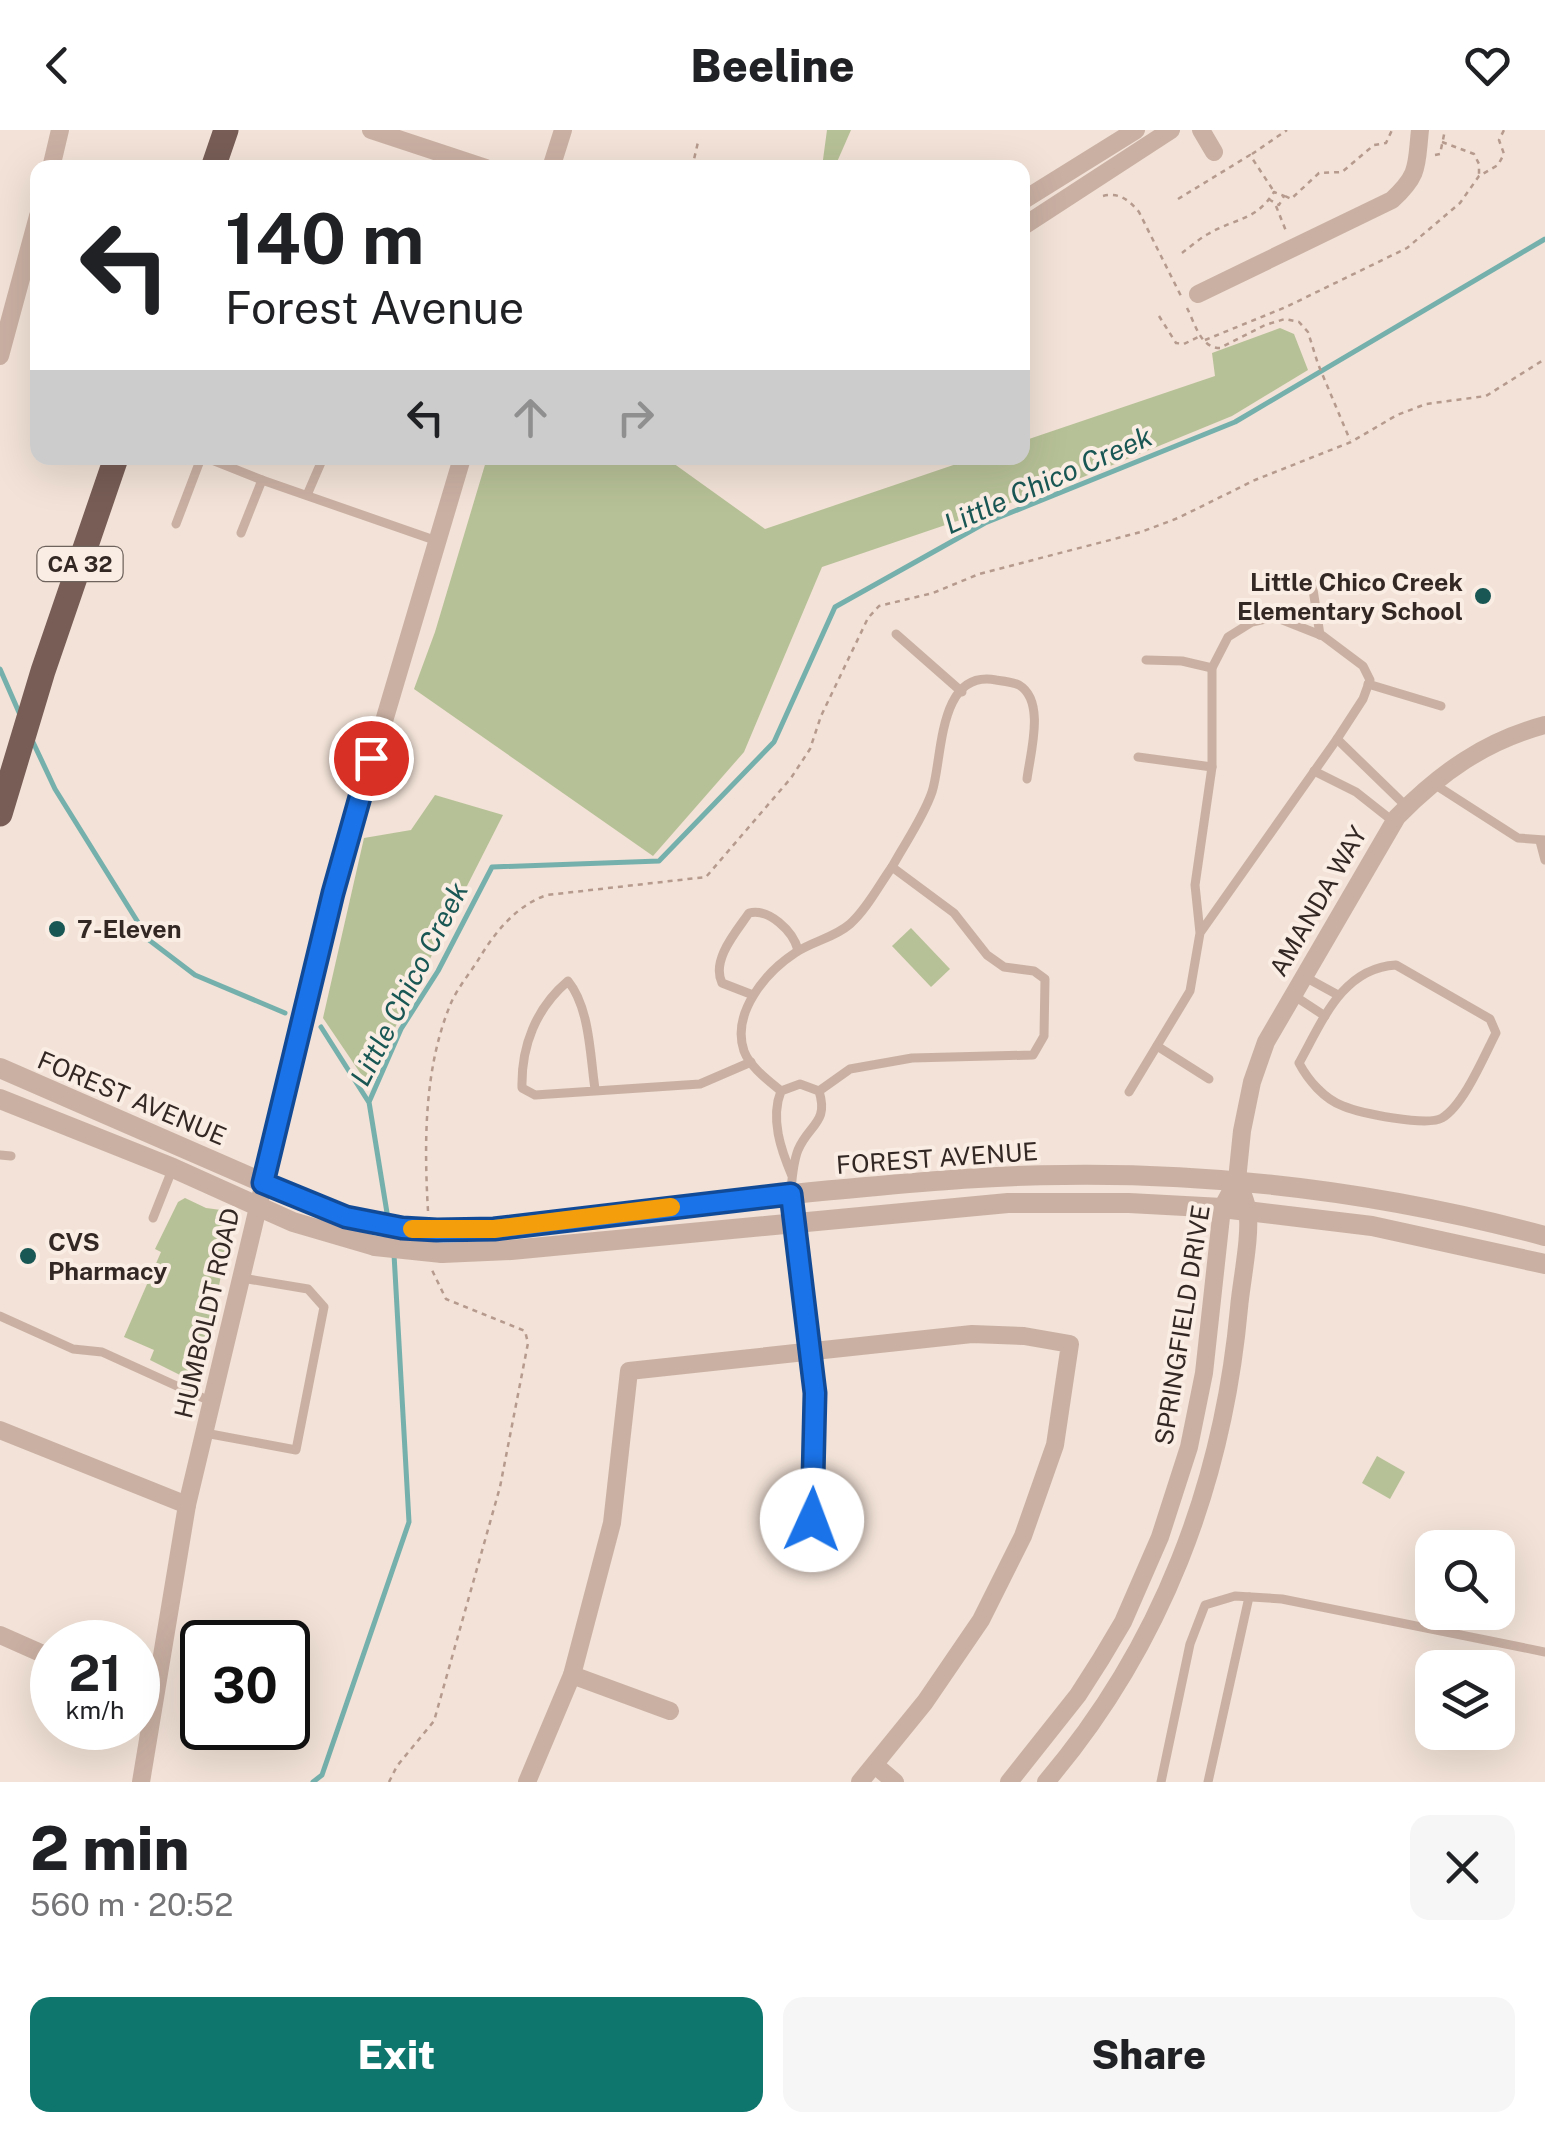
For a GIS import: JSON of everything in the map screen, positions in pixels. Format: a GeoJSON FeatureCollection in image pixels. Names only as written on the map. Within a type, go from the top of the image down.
{"type":"FeatureCollection","features":[{"type":"Feature","properties":{"kind":"main road"},"geometry":{"type":"LineString","coordinates":[[216,160],[226,130]]}},
{"type":"Feature","properties":{"kind":"main road","name":"CA 32"},"geometry":{"type":"LineString","coordinates":[[0,814],[43,671],[114,465]]}},
{"type":"Feature","properties":{"kind":"street"},"geometry":{"type":"LineString","coordinates":[[52,160],[60,130]]}},
{"type":"Feature","properties":{"kind":"street"},"geometry":{"type":"LineString","coordinates":[[370,130],[462,160]]}},
{"type":"Feature","properties":{"kind":"street"},"geometry":{"type":"LineString","coordinates":[[553,160],[562,130]]}},
{"type":"Feature","properties":{"kind":"street"},"geometry":{"type":"LineString","coordinates":[[1030,197],[1136,130]]}},
{"type":"Feature","properties":{"kind":"street"},"geometry":{"type":"LineString","coordinates":[[1030,222],[1171,130]]}},
{"type":"Feature","properties":{"kind":"street"},"geometry":{"type":"LineString","coordinates":[[1201,130],[1214,152]]}},
{"type":"Feature","properties":{"kind":"street"},"geometry":{"type":"LineString","coordinates":[[1198,294],[1392,200],[1410,184],[1418,170],[1420,130]]}},
{"type":"Feature","properties":{"kind":"street"},"geometry":{"type":"LineString","coordinates":[[0,356],[30,245]]}},
{"type":"Feature","properties":{"kind":"street","name":"HUMBOLDT ROAD"},"geometry":{"type":"LineString","coordinates":[[160,1633],[345,846],[460,465]]}},
{"type":"Feature","properties":{"kind":"street","name":"AMANDA WAY"},"geometry":{"type":"LineString","coordinates":[[1237,1180],[1252,1082],[1266,1042],[1394,822],[1432,783],[1486,746],[1545,725]]}},
{"type":"Feature","properties":{"kind":"street","name":"FOREST AVENUE"},"geometry":{"type":"LineString","coordinates":[[0,1068],[319,1207],[370,1223],[494,1229],[791,1185],[1065,1174],[1237,1180],[1386,1201],[1482,1219],[1545,1236]]}},
{"type":"Feature","properties":{"kind":"street","name":"FOREST AVENUE"},"geometry":{"type":"LineString","coordinates":[[0,1099],[339,1238],[436,1253],[511,1250],[1008,1203],[1129,1203],[1222,1208],[1372,1226],[1545,1264]]}},
{"type":"Feature","properties":{"kind":"street","name":"SPRINGFIELD DRIVE"},"geometry":{"type":"LineString","coordinates":[[1009,1782],[1058,1722],[1101,1659],[1160,1537],[1189,1447],[1204,1373],[1222,1208],[1237,1180]]}},
{"type":"Feature","properties":{"kind":"street","name":"SPRINGFIELD DRIVE"},"geometry":{"type":"LineString","coordinates":[[1046,1782],[1100,1712],[1145,1639],[1189,1540],[1210,1477],[1227,1402],[1248,1211],[1237,1180]]}},
{"type":"Feature","properties":{"kind":"street"},"geometry":{"type":"LineString","coordinates":[[791,1185],[815,1393],[812,1520]]}},
{"type":"Feature","properties":{"kind":"street"},"geometry":{"type":"LineString","coordinates":[[527,1782],[572,1675],[612,1523],[629,1371],[972,1334],[1024,1336],[1070,1344],[1055,1445],[1023,1536],[981,1620],[926,1702],[860,1782]]}},
{"type":"Feature","properties":{"kind":"street"},"geometry":{"type":"LineString","coordinates":[[0,1430],[187,1506]]}},
{"type":"Feature","properties":{"kind":"street"},"geometry":{"type":"LineString","coordinates":[[0,1635],[30,1648]]}},
{"type":"Feature","properties":{"kind":"street"},"geometry":{"type":"LineString","coordinates":[[572,1675],[670,1711]]}},
{"type":"Feature","properties":{"kind":"street","name":"HUMBOLDT ROAD"},"geometry":{"type":"LineString","coordinates":[[141,1782],[143,1750]]}},
{"type":"Feature","properties":{"kind":"street"},"geometry":{"type":"LineString","coordinates":[[875,1765],[895,1782]]}},
{"type":"Feature","properties":{"kind":"lane"},"geometry":{"type":"LineString","coordinates":[[176,524],[201,465]]}},
{"type":"Feature","properties":{"kind":"lane"},"geometry":{"type":"LineString","coordinates":[[222,465],[437,541]]}},
{"type":"Feature","properties":{"kind":"lane"},"geometry":{"type":"LineString","coordinates":[[306,495],[321,465]]}},
{"type":"Feature","properties":{"kind":"lane"},"geometry":{"type":"LineString","coordinates":[[241,533],[262,480]]}},
{"type":"Feature","properties":{"kind":"lane"},"geometry":{"type":"LineString","coordinates":[[1312,583],[1320,635]]}},
{"type":"Feature","properties":{"kind":"lane"},"geometry":{"type":"LineString","coordinates":[[1129,1092],[1190,992],[1200,932],[1194,885],[1212,767],[1212,668],[1228,637],[1252,622],[1275,617],[1320,635],[1362,666],[1370,680],[1337,739],[1200,932]]}},
{"type":"Feature","properties":{"kind":"lane"},"geometry":{"type":"LineString","coordinates":[[896,634],[962,692]]}},
{"type":"Feature","properties":{"kind":"lane"},"geometry":{"type":"LineString","coordinates":[[1146,660],[1182,661],[1212,668]]}},
{"type":"Feature","properties":{"kind":"lane"},"geometry":{"type":"LineString","coordinates":[[781,1091],[744,1050],[742,1024],[753,995],[772,970],[798,950],[836,934],[854,920],[892,867],[932,792],[941,735],[951,705],[969,684],[986,678],[1018,684],[1030,697],[1034,722],[1026,779]]}},
{"type":"Feature","properties":{"kind":"lane"},"geometry":{"type":"LineString","coordinates":[[1368,684],[1441,706]]}},
{"type":"Feature","properties":{"kind":"lane"},"geometry":{"type":"LineString","coordinates":[[1337,739],[1407,806]]}},
{"type":"Feature","properties":{"kind":"lane"},"geometry":{"type":"LineString","coordinates":[[1138,757],[1212,767]]}},
{"type":"Feature","properties":{"kind":"lane"},"geometry":{"type":"LineString","coordinates":[[1314,771],[1356,792],[1394,822]]}},
{"type":"Feature","properties":{"kind":"lane"},"geometry":{"type":"LineString","coordinates":[[1432,783],[1518,838],[1542,841],[1545,860]]}},
{"type":"Feature","properties":{"kind":"lane"},"geometry":{"type":"LineString","coordinates":[[819,1090],[850,1069],[912,1058],[1033,1055],[1044,1036],[1045,979],[1034,971],[1004,967],[954,913],[892,867]]}},
{"type":"Feature","properties":{"kind":"lane"},"geometry":{"type":"LineString","coordinates":[[753,995],[722,982],[718,974],[720,960],[749,914],[760,912],[784,927],[796,939],[798,950]]}},
{"type":"Feature","properties":{"kind":"lane"},"geometry":{"type":"LineString","coordinates":[[1378,966],[1396,966],[1490,1019],[1496,1033],[1466,1090],[1443,1118],[1426,1122],[1341,1106],[1308,1081],[1299,1063],[1325,1016],[1352,982],[1378,966]]}},
{"type":"Feature","properties":{"kind":"lane"},"geometry":{"type":"LineString","coordinates":[[1304,976],[1338,996]]}},
{"type":"Feature","properties":{"kind":"lane"},"geometry":{"type":"LineString","coordinates":[[594,1089],[585,1027],[576,990],[568,980],[548,998],[532,1029],[522,1070],[522,1088],[536,1095],[700,1084],[751,1062]]}},
{"type":"Feature","properties":{"kind":"lane"},"geometry":{"type":"LineString","coordinates":[[1293,995],[1325,1016]]}},
{"type":"Feature","properties":{"kind":"lane"},"geometry":{"type":"LineString","coordinates":[[1156,1046],[1210,1079]]}},
{"type":"Feature","properties":{"kind":"lane"},"geometry":{"type":"LineString","coordinates":[[791,1185],[779,1143],[776,1102],[781,1091],[800,1084],[819,1090]]}},
{"type":"Feature","properties":{"kind":"lane"},"geometry":{"type":"LineString","coordinates":[[791,1185],[799,1147],[817,1124],[824,1107],[819,1090]]}},
{"type":"Feature","properties":{"kind":"lane"},"geometry":{"type":"LineString","coordinates":[[153,1218],[173,1168]]}},
{"type":"Feature","properties":{"kind":"lane"},"geometry":{"type":"LineString","coordinates":[[205,1433],[296,1450],[324,1307],[308,1290],[242,1278]]}},
{"type":"Feature","properties":{"kind":"lane"},"geometry":{"type":"LineString","coordinates":[[0,1316],[72,1350],[102,1352],[212,1402]]}},
{"type":"Feature","properties":{"kind":"lane"},"geometry":{"type":"LineString","coordinates":[[1161,1782],[1190,1644],[1206,1605],[1235,1596],[1282,1599],[1545,1652]]}},
{"type":"Feature","properties":{"kind":"lane"},"geometry":{"type":"LineString","coordinates":[[1208,1782],[1250,1597]]}},
{"type":"Feature","properties":{"kind":"path"},"geometry":{"type":"LineString","coordinates":[[1178,199],[1287,130]]}},
{"type":"Feature","properties":{"kind":"path"},"geometry":{"type":"LineString","coordinates":[[1250,155],[1274,192],[1291,198],[1319,173],[1342,172],[1352,166],[1374,145],[1386,143],[1392,130]]}},
{"type":"Feature","properties":{"kind":"path"},"geometry":{"type":"LineString","coordinates":[[1427,156],[1440,154],[1444,130]]}},
{"type":"Feature","properties":{"kind":"path"},"geometry":{"type":"LineString","coordinates":[[1160,316],[1176,342],[1212,340],[1407,248],[1460,203],[1479,176],[1498,165],[1504,154],[1499,140],[1504,130]]}},
{"type":"Feature","properties":{"kind":"path"},"geometry":{"type":"LineString","coordinates":[[694,160],[698,142]]}},
{"type":"Feature","properties":{"kind":"path"},"geometry":{"type":"LineString","coordinates":[[1442,142],[1474,154],[1479,176]]}},
{"type":"Feature","properties":{"kind":"path"},"geometry":{"type":"LineString","coordinates":[[1479,164],[1489,168]]}},
{"type":"Feature","properties":{"kind":"path"},"geometry":{"type":"LineString","coordinates":[[1182,253],[1210,232],[1250,218],[1274,192]]}},
{"type":"Feature","properties":{"kind":"path"},"geometry":{"type":"LineString","coordinates":[[1275,205],[1284,196]]}},
{"type":"Feature","properties":{"kind":"path"},"geometry":{"type":"LineString","coordinates":[[1270,200],[1293,249]]}},
{"type":"Feature","properties":{"kind":"path"},"geometry":{"type":"LineString","coordinates":[[432,1224],[424,1144],[435,1056],[452,1002],[492,938],[528,902],[547,895],[706,876],[800,764],[868,618],[879,606],[933,593],[979,574],[1141,532],[1351,442],[1426,404],[1486,396],[1545,359]]}},
{"type":"Feature","properties":{"kind":"path"},"geometry":{"type":"LineString","coordinates":[[1318,364],[1351,442]]}},
{"type":"Feature","properties":{"kind":"path"},"geometry":{"type":"LineString","coordinates":[[388,1782],[434,1720],[500,1486],[528,1343],[524,1330],[446,1300],[431,1271],[436,1253]]}},
{"type":"Feature","properties":{"kind":"green space"},"geometry":{"type":"Polygon","coordinates":[[[827,130],[851,130],[838,160],[823,160],[827,130]]]}},
{"type":"Feature","properties":{"kind":"green space"},"geometry":{"type":"Polygon","coordinates":[[[1280,328],[1294,334],[1308,370],[1232,416],[1066,484],[822,567],[744,752],[653,856],[414,689],[485,465],[676,465],[765,529],[953,465],[1030,465],[1030,439],[1215,376],[1212,353],[1280,328]]]}},
{"type":"Feature","properties":{"kind":"green space"},"geometry":{"type":"Polygon","coordinates":[[[435,795],[503,815],[367,1083],[323,1018],[364,838],[411,830],[435,795]]]}},
{"type":"Feature","properties":{"kind":"green space"},"geometry":{"type":"Polygon","coordinates":[[[911,928],[950,969],[931,987],[892,946],[911,928]]]}},
{"type":"Feature","properties":{"kind":"green space"},"geometry":{"type":"Polygon","coordinates":[[[185,1198],[221,1210],[231,1226],[202,1370],[182,1376],[150,1360],[154,1350],[124,1337],[161,1252],[155,1249],[178,1202],[185,1198]]]}},
{"type":"Feature","properties":{"kind":"green space"},"geometry":{"type":"Polygon","coordinates":[[[1377,1456],[1405,1472],[1390,1499],[1362,1483],[1377,1456]]]}},
{"type":"Feature","properties":{"kind":"waterway","name":"Little Chico Creek"},"geometry":{"type":"LineString","coordinates":[[388,1219],[369,1102],[401,1029],[438,971],[492,867],[659,861],[774,742],[835,607],[985,523],[1235,422],[1545,239]]}},
{"type":"Feature","properties":{"kind":"waterway"},"geometry":{"type":"LineString","coordinates":[[0,669],[21,717]]}},
{"type":"Feature","properties":{"kind":"waterway"},"geometry":{"type":"LineString","coordinates":[[32,740],[55,789],[149,940],[195,975],[285,1013]]}},
{"type":"Feature","properties":{"kind":"waterway"},"geometry":{"type":"LineString","coordinates":[[321,1027],[368,1101]]}},
{"type":"Feature","properties":{"kind":"waterway","name":"Little Chico Creek"},"geometry":{"type":"LineString","coordinates":[[313,1782],[322,1775],[409,1522],[394,1254]]}},
{"type":"Feature","properties":{"kind":"slow traffic"},"geometry":{"type":"LineString","coordinates":[[412,1229],[494,1229],[671,1207]]}},
{"type":"Feature","properties":{"kind":"place","name":"Little Chico Creek Elementary School"},"geometry":{"type":"Point","coordinates":[1483,596]}},
{"type":"Feature","properties":{"kind":"place","name":"7-Eleven"},"geometry":{"type":"Point","coordinates":[57,929]}},
{"type":"Feature","properties":{"kind":"place","name":"CVS Pharmacy"},"geometry":{"type":"Point","coordinates":[28,1256]}},
{"type":"Feature","properties":{"kind":"route"},"geometry":{"type":"LineString","coordinates":[[371,758],[333,893],[263,1183],[346,1217],[437,1230],[494,1229],[791,1194],[815,1393],[812,1520]]}}]}
